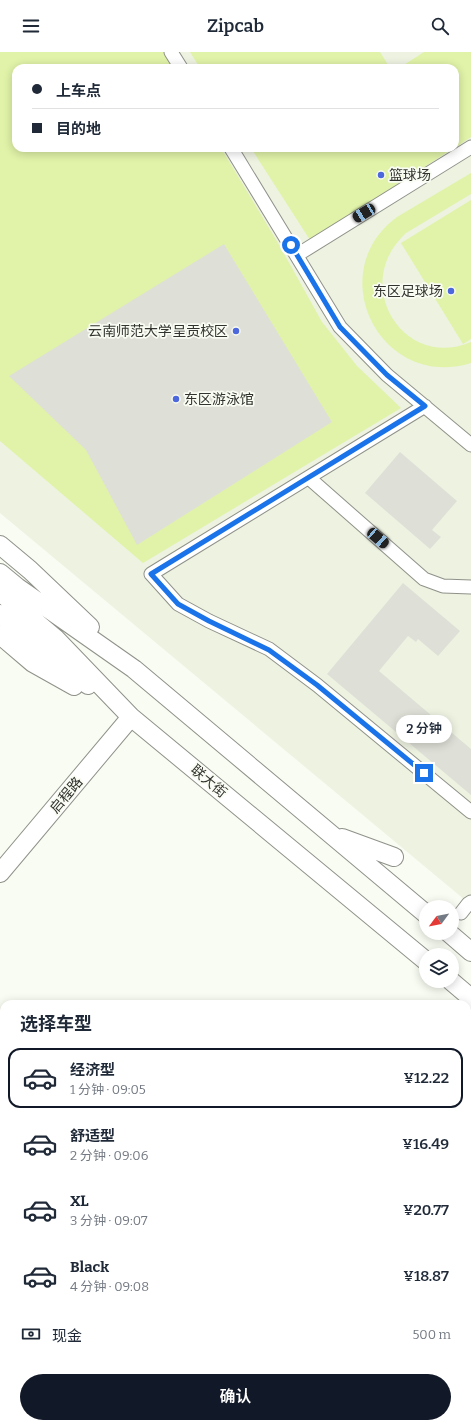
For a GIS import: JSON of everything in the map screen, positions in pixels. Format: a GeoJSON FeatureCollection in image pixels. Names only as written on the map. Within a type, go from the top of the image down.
{"type":"FeatureCollection","features":[{"type":"Feature","properties":{"kind":"main road"},"geometry":{"type":"LineString","coordinates":[[0,545],[30,570],[134,669],[419,908]]}},
{"type":"Feature","properties":{"kind":"main road"},"geometry":{"type":"LineString","coordinates":[[0,573],[17,587],[134,669]]}},
{"type":"Feature","properties":{"kind":"main road","name":"联大街"},"geometry":{"type":"LineString","coordinates":[[0,592],[56,639],[131,717],[419,955]]}},
{"type":"Feature","properties":{"kind":"main road"},"geometry":{"type":"LineString","coordinates":[[0,614],[44,651],[131,717]]}},
{"type":"Feature","properties":{"kind":"main road"},"geometry":{"type":"LineString","coordinates":[[0,635],[33,663],[131,717]]}},
{"type":"Feature","properties":{"kind":"main road","name":"启程路"},"geometry":{"type":"LineString","coordinates":[[0,873],[131,717]]}},
{"type":"Feature","properties":{"kind":"main road"},"geometry":{"type":"LineString","coordinates":[[329,833],[394,857]]}},
{"type":"Feature","properties":{"kind":"main road"},"geometry":{"type":"LineString","coordinates":[[457,940],[471,952]]}},
{"type":"Feature","properties":{"kind":"main road"},"geometry":{"type":"LineString","coordinates":[[459,988],[471,998]]}},
{"type":"Feature","properties":{"kind":"street"},"geometry":{"type":"LineString","coordinates":[[171,52],[178,64]]}},
{"type":"Feature","properties":{"kind":"street"},"geometry":{"type":"LineString","coordinates":[[297,254],[471,147]]}},
{"type":"Feature","properties":{"kind":"street"},"geometry":{"type":"LineString","coordinates":[[233,152],[297,254],[340,327],[387,375],[471,445]]}},
{"type":"Feature","properties":{"kind":"street"},"geometry":{"type":"LineString","coordinates":[[425,406],[151,574],[178,604],[269,650],[317,685],[471,812]]}},
{"type":"Feature","properties":{"kind":"street"},"geometry":{"type":"LineString","coordinates":[[309,478],[424,579],[443,586],[471,587]]}},
{"type":"Feature","properties":{"kind":"street"},"geometry":{"type":"LineString","coordinates":[[461,913],[471,902]]}},
{"type":"Feature","properties":{"kind":"shaded area","name":"云南师范大学呈贡校区"},"geometry":{"type":"Polygon","coordinates":[[[0,52],[471,52],[471,905],[0,513],[0,52]]]}},
{"type":"Feature","properties":{"kind":"green space"},"geometry":{"type":"Polygon","coordinates":[[[0,52],[164,52],[171,64],[12,64],[12,152],[223,152],[278,243],[322,322],[357,366],[401,408],[143,563],[0,441],[0,52]]]}},
{"type":"Feature","properties":{"kind":"green space"},"geometry":{"type":"Polygon","coordinates":[[[190,52],[380,52],[388,64],[198,64],[190,52]]]}},
{"type":"Feature","properties":{"kind":"green space","name":"篮球场"},"geometry":{"type":"Polygon","coordinates":[[[424,52],[471,52],[471,137],[459,145],[459,64],[405,64],[424,52]]]}},
{"type":"Feature","properties":{"kind":"green space"},"geometry":{"type":"Polygon","coordinates":[[[254,152],[448,152],[310,240],[254,152]]]}},
{"type":"Feature","properties":{"kind":"green space"},"geometry":{"type":"Polygon","coordinates":[[[471,173],[471,194],[406,233],[390,254],[383,276],[384,298],[392,318],[406,334],[424,344],[446,348],[471,342],[471,363],[439,367],[411,360],[388,344],[372,322],[363,295],[364,267],[375,240],[397,217],[471,173]]]}},
{"type":"Feature","properties":{"kind":"green space","name":"东区足球场"},"geometry":{"type":"Polygon","coordinates":[[[471,200],[471,339],[463,344],[401,243],[471,200]]]}},
{"type":"Feature","properties":{"kind":"building","name":"东区游泳馆"},"geometry":{"type":"Polygon","coordinates":[[[224,244],[332,422],[137,545],[86,450],[9,376],[224,244]]]}},
{"type":"Feature","properties":{"kind":"building"},"geometry":{"type":"Polygon","coordinates":[[[400,452],[457,501],[432,530],[441,537],[430,549],[365,493],[400,452]]]}},
{"type":"Feature","properties":{"kind":"building"},"geometry":{"type":"Polygon","coordinates":[[[403,583],[460,631],[438,656],[418,639],[416,642],[408,636],[379,671],[471,749],[471,795],[327,674],[403,583]]]}},
{"type":"Feature","properties":{"kind":"place","name":"篮球场"},"geometry":{"type":"Point","coordinates":[381,175]}},
{"type":"Feature","properties":{"kind":"place","name":"东区足球场"},"geometry":{"type":"Point","coordinates":[451,291]}},
{"type":"Feature","properties":{"kind":"place","name":"云南师范大学呈贡校区"},"geometry":{"type":"Point","coordinates":[236,331]}},
{"type":"Feature","properties":{"kind":"place","name":"东区游泳馆"},"geometry":{"type":"Point","coordinates":[176,399]}},
{"type":"Feature","properties":{"kind":"route"},"geometry":{"type":"LineString","coordinates":[[291,245],[340,327],[387,375],[425,406],[151,574],[160,586],[178,604],[269,650],[317,685],[424,773]]}}]}
